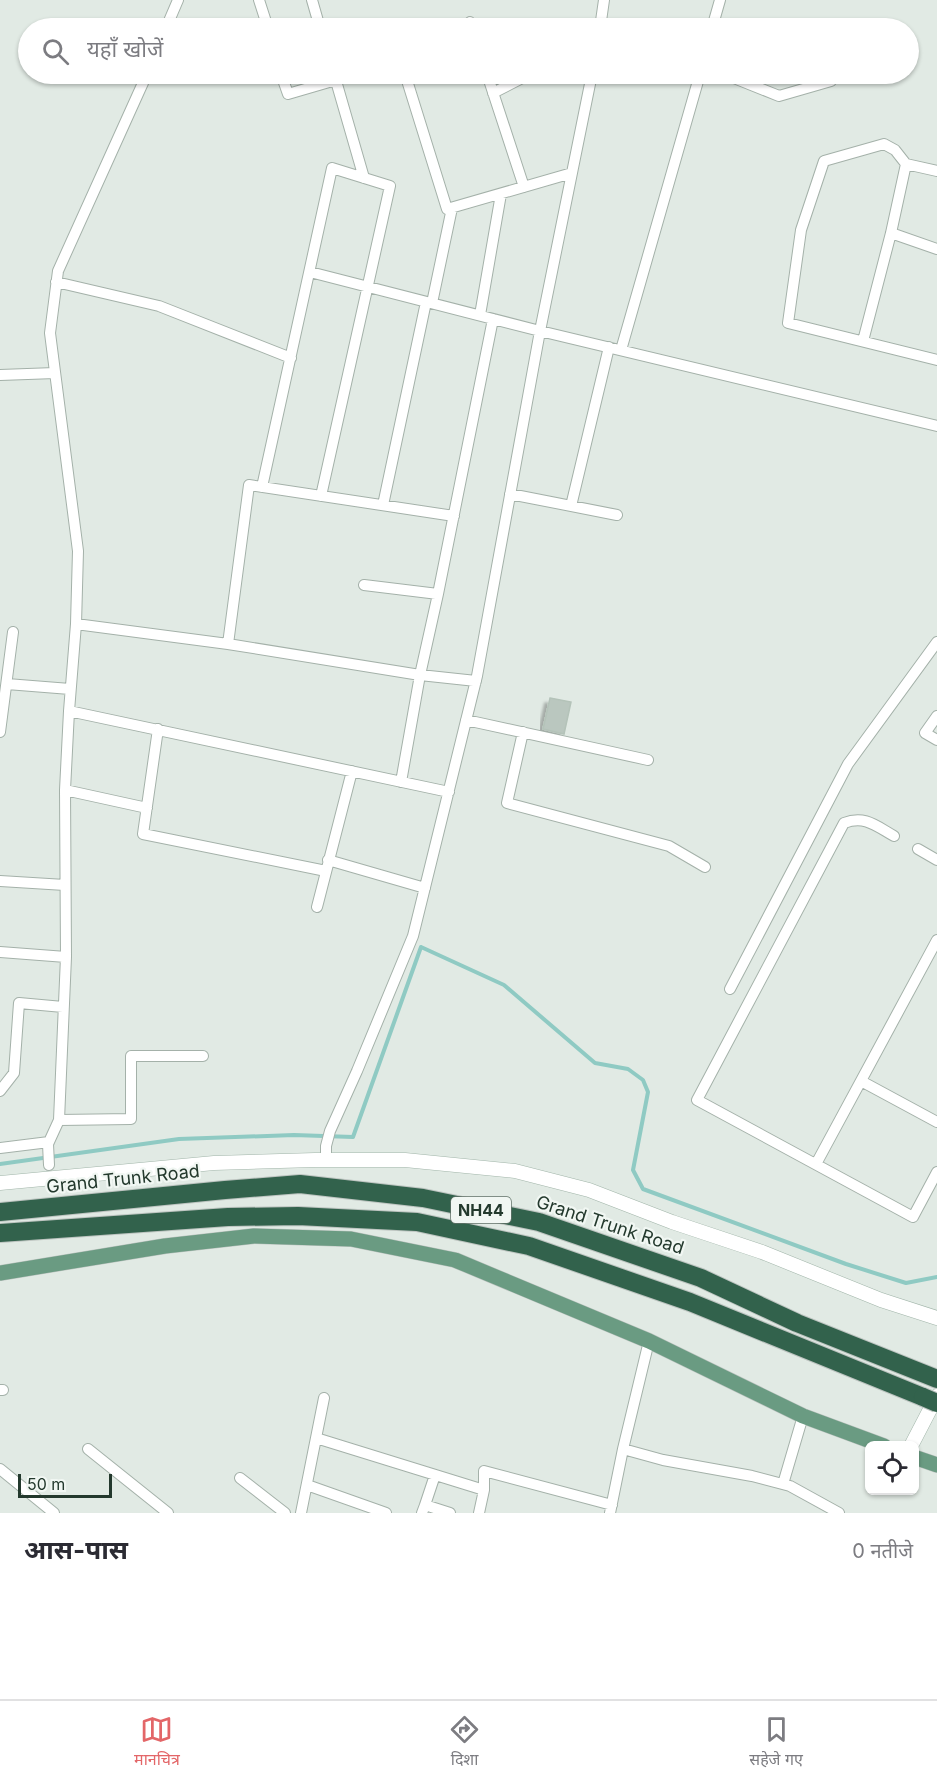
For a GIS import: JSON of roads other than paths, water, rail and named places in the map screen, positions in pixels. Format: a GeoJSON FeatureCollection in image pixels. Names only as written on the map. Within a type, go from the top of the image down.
{"type":"FeatureCollection","features":[{"type":"Feature","properties":{"kind":"highway","name":"Grand Trunk Road"},"geometry":{"type":"LineString","coordinates":[[0,1212],[300,1184],[423,1198],[538,1222],[701,1278],[797,1323],[936,1378]]}},
{"type":"Feature","properties":{"kind":"highway","name":"NH44"},"geometry":{"type":"LineString","coordinates":[[0,1233],[228,1217],[298,1216],[417,1222],[529,1246],[690,1302],[932,1399]]}},
{"type":"Feature","properties":{"kind":"main road"},"geometry":{"type":"LineString","coordinates":[[0,1273],[165,1246],[254,1236],[351,1239],[455,1260],[649,1341],[803,1416],[870,1441]]}},
{"type":"Feature","properties":{"kind":"main road"},"geometry":{"type":"LineString","coordinates":[[919,1458],[937,1465]]}},
{"type":"Feature","properties":{"kind":"street"},"geometry":{"type":"LineString","coordinates":[[170,18],[178,0]]}},
{"type":"Feature","properties":{"kind":"street"},"geometry":{"type":"LineString","coordinates":[[259,0],[265,18]]}},
{"type":"Feature","properties":{"kind":"street"},"geometry":{"type":"LineString","coordinates":[[312,0],[317,18]]}},
{"type":"Feature","properties":{"kind":"street"},"geometry":{"type":"LineString","coordinates":[[601,18],[604,0]]}},
{"type":"Feature","properties":{"kind":"street"},"geometry":{"type":"LineString","coordinates":[[715,18],[720,0]]}},
{"type":"Feature","properties":{"kind":"street"},"geometry":{"type":"LineString","coordinates":[[49,1165],[49,1143],[58,1120],[66,957],[65,790],[76,624],[78,551],[50,333],[57,272],[142,84]]}},
{"type":"Feature","properties":{"kind":"street"},"geometry":{"type":"LineString","coordinates":[[285,84],[288,94],[316,84]]}},
{"type":"Feature","properties":{"kind":"street"},"geometry":{"type":"LineString","coordinates":[[337,84],[364,178]]}},
{"type":"Feature","properties":{"kind":"street"},"geometry":{"type":"LineString","coordinates":[[408,84],[447,210],[572,173]]}},
{"type":"Feature","properties":{"kind":"street"},"geometry":{"type":"LineString","coordinates":[[491,84],[524,187]]}},
{"type":"Feature","properties":{"kind":"street"},"geometry":{"type":"LineString","coordinates":[[494,93],[511,84]]}},
{"type":"Feature","properties":{"kind":"street"},"geometry":{"type":"LineString","coordinates":[[326,1153],[330,1131],[413,936],[425,888],[476,681],[540,331],[590,84]]}},
{"type":"Feature","properties":{"kind":"street"},"geometry":{"type":"LineString","coordinates":[[621,350],[697,84]]}},
{"type":"Feature","properties":{"kind":"street"},"geometry":{"type":"LineString","coordinates":[[749,84],[779,96],[821,84]]}},
{"type":"Feature","properties":{"kind":"street"},"geometry":{"type":"LineString","coordinates":[[937,171],[906,164],[895,150],[884,144],[824,161],[801,230],[788,322],[937,360]]}},
{"type":"Feature","properties":{"kind":"street"},"geometry":{"type":"LineString","coordinates":[[863,341],[906,164]]}},
{"type":"Feature","properties":{"kind":"street"},"geometry":{"type":"LineString","coordinates":[[262,487],[332,168],[390,186],[321,496]]}},
{"type":"Feature","properties":{"kind":"street"},"geometry":{"type":"LineString","coordinates":[[480,315],[501,194]]}},
{"type":"Feature","properties":{"kind":"street"},"geometry":{"type":"LineString","coordinates":[[383,505],[452,208]]}},
{"type":"Feature","properties":{"kind":"street"},"geometry":{"type":"LineString","coordinates":[[891,233],[937,249]]}},
{"type":"Feature","properties":{"kind":"street"},"geometry":{"type":"LineString","coordinates":[[310,272],[540,331],[937,426]]}},
{"type":"Feature","properties":{"kind":"street"},"geometry":{"type":"LineString","coordinates":[[56,282],[159,306],[291,358]]}},
{"type":"Feature","properties":{"kind":"street"},"geometry":{"type":"LineString","coordinates":[[401,782],[420,675],[493,319]]}},
{"type":"Feature","properties":{"kind":"street"},"geometry":{"type":"LineString","coordinates":[[571,506],[609,347]]}},
{"type":"Feature","properties":{"kind":"street"},"geometry":{"type":"LineString","coordinates":[[0,375],[56,373]]}},
{"type":"Feature","properties":{"kind":"street"},"geometry":{"type":"LineString","coordinates":[[228,644],[249,485],[454,516]]}},
{"type":"Feature","properties":{"kind":"street"},"geometry":{"type":"LineString","coordinates":[[510,494],[617,515]]}},
{"type":"Feature","properties":{"kind":"street"},"geometry":{"type":"LineString","coordinates":[[364,585],[438,594]]}},
{"type":"Feature","properties":{"kind":"street"},"geometry":{"type":"LineString","coordinates":[[76,624],[228,644],[420,675],[476,681]]}},
{"type":"Feature","properties":{"kind":"street"},"geometry":{"type":"LineString","coordinates":[[0,732],[14,632]]}},
{"type":"Feature","properties":{"kind":"street"},"geometry":{"type":"LineString","coordinates":[[730,989],[848,764],[937,642]]}},
{"type":"Feature","properties":{"kind":"street"},"geometry":{"type":"LineString","coordinates":[[7,684],[70,689]]}},
{"type":"Feature","properties":{"kind":"street"},"geometry":{"type":"LineString","coordinates":[[69,711],[448,792]]}},
{"type":"Feature","properties":{"kind":"street"},"geometry":{"type":"LineString","coordinates":[[937,716],[925,733],[937,740]]}},
{"type":"Feature","properties":{"kind":"street"},"geometry":{"type":"LineString","coordinates":[[466,720],[648,760]]}},
{"type":"Feature","properties":{"kind":"street"},"geometry":{"type":"LineString","coordinates":[[158,729],[143,834],[327,866],[425,888]]}},
{"type":"Feature","properties":{"kind":"street"},"geometry":{"type":"LineString","coordinates":[[524,732],[507,803],[669,846],[705,867]]}},
{"type":"Feature","properties":{"kind":"street"},"geometry":{"type":"LineString","coordinates":[[317,907],[352,771]]}},
{"type":"Feature","properties":{"kind":"street"},"geometry":{"type":"LineString","coordinates":[[65,790],[147,808]]}},
{"type":"Feature","properties":{"kind":"street"},"geometry":{"type":"LineString","coordinates":[[894,836],[867,820],[853,820],[844,823],[697,1100],[913,1217],[937,1172]]}},
{"type":"Feature","properties":{"kind":"street"},"geometry":{"type":"LineString","coordinates":[[918,849],[937,860]]}},
{"type":"Feature","properties":{"kind":"street"},"geometry":{"type":"LineString","coordinates":[[0,881],[65,885]]}},
{"type":"Feature","properties":{"kind":"street"},"geometry":{"type":"LineString","coordinates":[[816,1164],[937,940]]}},
{"type":"Feature","properties":{"kind":"street"},"geometry":{"type":"LineString","coordinates":[[0,952],[66,957]]}},
{"type":"Feature","properties":{"kind":"street"},"geometry":{"type":"LineString","coordinates":[[0,1090],[14,1073],[19,1003],[63,1007]]}},
{"type":"Feature","properties":{"kind":"street"},"geometry":{"type":"LineString","coordinates":[[58,1120],[131,1119],[131,1056],[203,1056]]}},
{"type":"Feature","properties":{"kind":"street"},"geometry":{"type":"LineString","coordinates":[[861,1081],[937,1122]]}},
{"type":"Feature","properties":{"kind":"street"},"geometry":{"type":"LineString","coordinates":[[0,1148],[49,1143]]}},
{"type":"Feature","properties":{"kind":"street"},"geometry":{"type":"LineString","coordinates":[[0,1183],[326,1153],[515,1171],[589,1190],[672,1222],[762,1252],[880,1300],[937,1318]]}},
{"type":"Feature","properties":{"kind":"street"},"geometry":{"type":"LineString","coordinates":[[479,1513],[484,1490],[484,1471],[611,1509],[649,1341]]}},
{"type":"Feature","properties":{"kind":"street"},"geometry":{"type":"LineString","coordinates":[[301,1513],[324,1398]]}},
{"type":"Feature","properties":{"kind":"street"},"geometry":{"type":"LineString","coordinates":[[913,1441],[932,1399]]}},
{"type":"Feature","properties":{"kind":"street"},"geometry":{"type":"LineString","coordinates":[[783,1484],[803,1416]]}},
{"type":"Feature","properties":{"kind":"street"},"geometry":{"type":"LineString","coordinates":[[316,1438],[484,1490]]}},
{"type":"Feature","properties":{"kind":"street"},"geometry":{"type":"LineString","coordinates":[[88,1449],[168,1513]]}},
{"type":"Feature","properties":{"kind":"street"},"geometry":{"type":"LineString","coordinates":[[623,1449],[663,1460],[752,1476],[790,1486],[839,1513]]}},
{"type":"Feature","properties":{"kind":"street"},"geometry":{"type":"LineString","coordinates":[[0,1469],[54,1513]]}},
{"type":"Feature","properties":{"kind":"street"},"geometry":{"type":"LineString","coordinates":[[435,1475],[423,1509],[450,1513]]}},
{"type":"Feature","properties":{"kind":"street"},"geometry":{"type":"LineString","coordinates":[[240,1478],[285,1513]]}},
{"type":"Feature","properties":{"kind":"street"},"geometry":{"type":"LineString","coordinates":[[307,1485],[386,1513]]}},
{"type":"Feature","properties":{"kind":"waterway"},"geometry":{"type":"LineString","coordinates":[[0,1164],[179,1139],[294,1135],[353,1137],[421,947],[504,985],[595,1063],[628,1069],[643,1080],[648,1092],[633,1170],[643,1189],[846,1264],[906,1283],[937,1277]]}}]}
